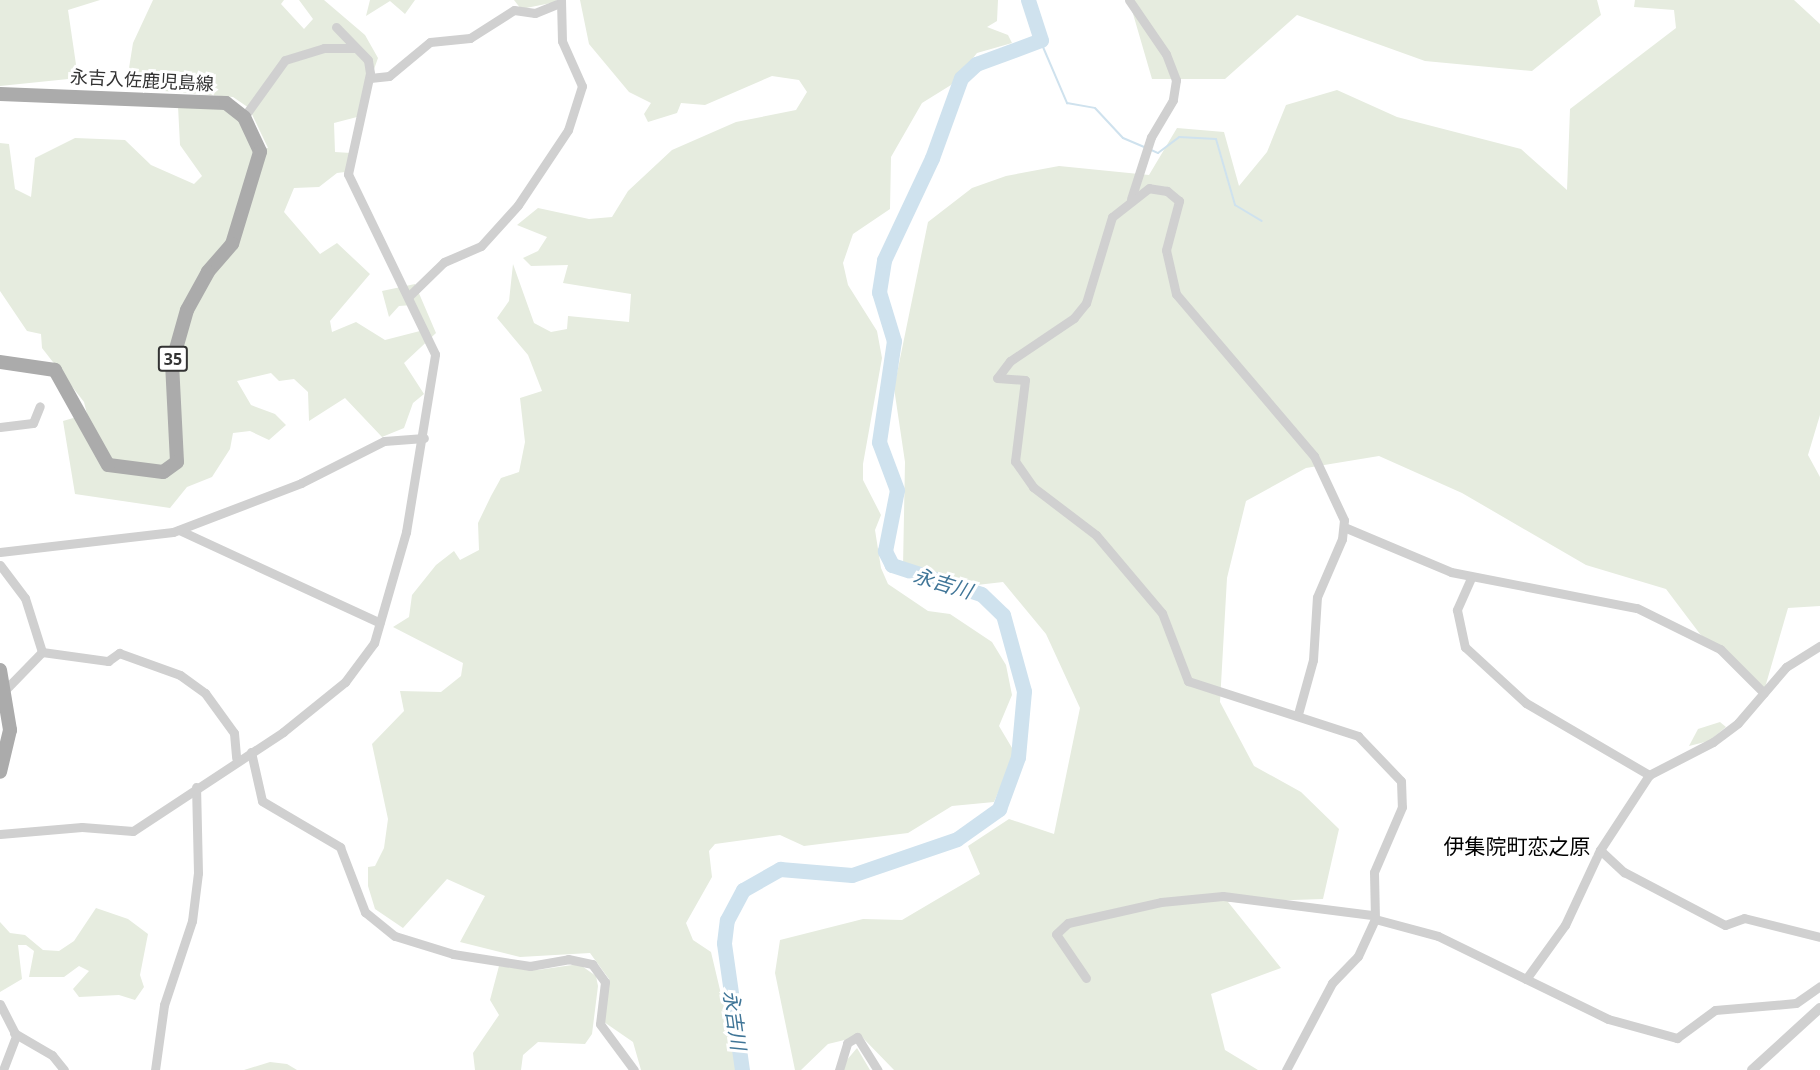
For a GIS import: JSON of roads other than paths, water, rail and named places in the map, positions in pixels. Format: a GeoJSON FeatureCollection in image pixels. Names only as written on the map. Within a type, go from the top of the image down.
{"type":"FeatureCollection","features":[{"type":"Feature","properties":{"kind":"main road","name":"永吉入佐鹿児島線"},"geometry":{"type":"LineString","coordinates":[[0,94],[226,103],[244,117]]}},
{"type":"Feature","properties":{"kind":"main road","name":"35"},"geometry":{"type":"LineString","coordinates":[[0,362],[55,370],[108,465],[163,472],[177,462],[172,363],[187,310],[208,272],[232,244],[253,186],[260,152],[244,117]]}},
{"type":"Feature","properties":{"kind":"main road"},"geometry":{"type":"LineString","coordinates":[[0,670],[7,688],[10,730],[0,772]]}},
{"type":"Feature","properties":{"kind":"street"},"geometry":{"type":"LineString","coordinates":[[1129,0],[1166,54],[1176,80],[1173,100],[1151,137],[1131,199]]}},
{"type":"Feature","properties":{"kind":"street"},"geometry":{"type":"LineString","coordinates":[[370,78],[389,76],[430,42],[470,38],[514,10],[536,13],[560,1],[562,41],[582,86],[568,130],[518,205],[481,246],[444,262],[408,297]]}},
{"type":"Feature","properties":{"kind":"street"},"geometry":{"type":"LineString","coordinates":[[0,834],[82,827],[133,831],[237,758],[251,752],[345,682],[369,656],[406,532],[424,438],[435,354],[348,174],[370,78],[368,60],[336,27]]}},
{"type":"Feature","properties":{"kind":"street"},"geometry":{"type":"LineString","coordinates":[[244,117],[285,60],[324,48],[354,48]]}},
{"type":"Feature","properties":{"kind":"street"},"geometry":{"type":"LineString","coordinates":[[1286,1070],[1332,983],[1358,956],[1373,917],[1374,872],[1404,789],[1358,736],[1298,714],[1188,681],[1162,613],[1096,535],[1033,487],[1015,461],[1025,380],[997,378],[1010,361],[1074,318],[1086,303],[1103,234],[1131,199],[1149,188],[1176,198],[1180,209],[1166,250],[1176,294],[1314,456],[1337,500],[1344,527],[1317,597],[1313,660],[1298,714]]}},
{"type":"Feature","properties":{"kind":"street"},"geometry":{"type":"LineString","coordinates":[[0,427],[33,423],[40,406]]}},
{"type":"Feature","properties":{"kind":"street"},"geometry":{"type":"LineString","coordinates":[[0,552],[179,530],[301,483],[384,441],[424,438]]}},
{"type":"Feature","properties":{"kind":"street"},"geometry":{"type":"LineString","coordinates":[[1344,527],[1471,578],[1636,608],[1720,649],[1764,693]]}},
{"type":"Feature","properties":{"kind":"street"},"geometry":{"type":"LineString","coordinates":[[179,530],[380,623]]}},
{"type":"Feature","properties":{"kind":"street"},"geometry":{"type":"LineString","coordinates":[[0,565],[25,598],[42,652]]}},
{"type":"Feature","properties":{"kind":"street"},"geometry":{"type":"LineString","coordinates":[[1471,578],[1457,610],[1465,647],[1526,703],[1649,775]]}},
{"type":"Feature","properties":{"kind":"street"},"geometry":{"type":"LineString","coordinates":[[1526,979],[1565,925],[1600,850],[1649,775],[1713,742],[1764,693],[1786,667],[1820,646]]}},
{"type":"Feature","properties":{"kind":"street"},"geometry":{"type":"LineString","coordinates":[[7,688],[42,652]]}},
{"type":"Feature","properties":{"kind":"street"},"geometry":{"type":"LineString","coordinates":[[42,652],[108,661],[119,653],[180,675],[205,693],[234,733],[237,758]]}},
{"type":"Feature","properties":{"kind":"street"},"geometry":{"type":"LineString","coordinates":[[251,752],[262,801],[340,847],[365,912],[395,936],[510,963],[592,963],[605,982],[600,1024],[634,1070]]}},
{"type":"Feature","properties":{"kind":"street"},"geometry":{"type":"LineString","coordinates":[[155,1070],[164,1005],[192,921],[198,873],[196,787]]}},
{"type":"Feature","properties":{"kind":"street"},"geometry":{"type":"LineString","coordinates":[[1600,850],[1624,872],[1725,925],[1744,918],[1820,936]]}},
{"type":"Feature","properties":{"kind":"street"},"geometry":{"type":"LineString","coordinates":[[1086,978],[1056,934],[1068,923],[1161,902],[1223,896],[1373,917],[1438,936],[1608,1018],[1677,1038],[1715,1010],[1796,1003],[1820,986]]}},
{"type":"Feature","properties":{"kind":"street"},"geometry":{"type":"LineString","coordinates":[[0,1004],[14,1033],[51,1054],[64,1070]]}},
{"type":"Feature","properties":{"kind":"street"},"geometry":{"type":"LineString","coordinates":[[1752,1070],[1820,1008]]}},
{"type":"Feature","properties":{"kind":"street"},"geometry":{"type":"LineString","coordinates":[[3,1070],[14,1033]]}},
{"type":"Feature","properties":{"kind":"street"},"geometry":{"type":"LineString","coordinates":[[839,1070],[847,1043],[857,1037],[878,1070]]}},
{"type":"Feature","properties":{"kind":"waterway","name":"永吉川"},"geometry":{"type":"LineString","coordinates":[[742,1070],[724,943],[727,920],[743,890],[780,869],[852,875],[957,839],[999,809],[1018,757],[1024,691],[1003,615],[981,594],[892,565],[885,551],[897,490],[879,442],[894,341],[879,292],[884,260],[932,158],[961,78],[976,64],[1041,40],[1028,0]]}},
{"type":"Feature","properties":{"kind":"waterway"},"geometry":{"type":"LineString","coordinates":[[1040,40],[1067,103],[1095,108],[1123,138],[1144,147]]}},
{"type":"Feature","properties":{"kind":"waterway"},"geometry":{"type":"LineString","coordinates":[[1149,149],[1158,153],[1179,137],[1216,139],[1235,205],[1262,221]]}},
{"type":"Feature","properties":{"kind":"district","name":"伊集院町恋之原"},"geometry":{"type":"Point","coordinates":[1517,846]}}]}
